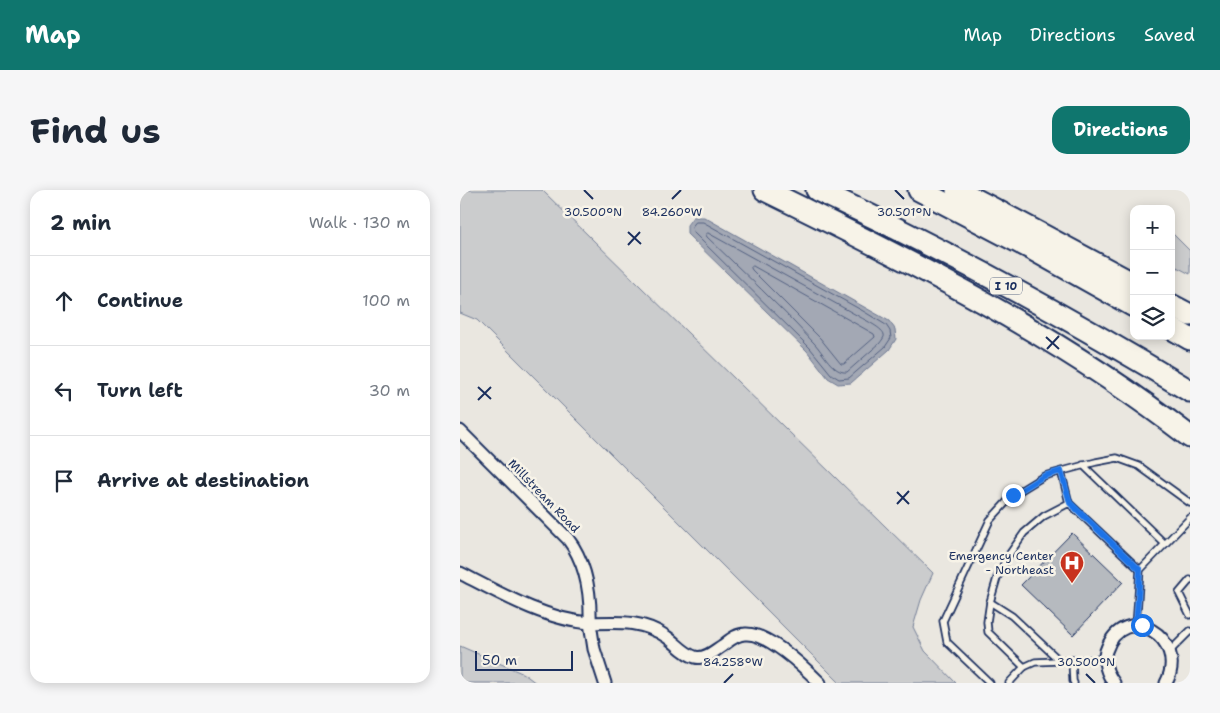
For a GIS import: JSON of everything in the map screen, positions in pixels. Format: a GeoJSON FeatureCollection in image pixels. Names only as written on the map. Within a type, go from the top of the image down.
{"type":"FeatureCollection","features":[{"type":"Feature","properties":{"kind":"highway"},"geometry":{"type":"LineString","coordinates":[[765,190],[864,238],[948,282],[1031,329],[1123,388],[1190,437]]}},
{"type":"Feature","properties":{"kind":"highway","name":"I 10"},"geometry":{"type":"LineString","coordinates":[[818,190],[999,282],[1190,391]]}},
{"type":"Feature","properties":{"kind":"highway"},"geometry":{"type":"LineString","coordinates":[[918,190],[1034,250],[1130,304]]}},
{"type":"Feature","properties":{"kind":"highway"},"geometry":{"type":"LineString","coordinates":[[956,190],[1130,282]]}},
{"type":"Feature","properties":{"kind":"highway"},"geometry":{"type":"LineString","coordinates":[[1175,307],[1190,315]]}},
{"type":"Feature","properties":{"kind":"highway"},"geometry":{"type":"LineString","coordinates":[[1175,330],[1190,339]]}},
{"type":"Feature","properties":{"kind":"street","name":"Millstream Road"},"geometry":{"type":"LineString","coordinates":[[460,431],[576,549],[587,581],[594,649],[605,683]]}},
{"type":"Feature","properties":{"kind":"street"},"geometry":{"type":"LineString","coordinates":[[460,573],[490,589],[564,619],[638,624],[654,629],[684,652],[694,657],[708,655],[739,635],[752,634],[785,652],[820,683]]}},
{"type":"Feature","properties":{"kind":"street"},"geometry":{"type":"LineString","coordinates":[[1114,683],[1106,670],[1105,659],[1109,643],[1122,630],[1142,625],[1151,627],[1163,634],[1172,650],[1174,665],[1172,674],[1166,683]]}},
{"type":"Feature","properties":{"kind":"lane"},"geometry":{"type":"LineString","coordinates":[[990,683],[947,642],[943,621],[990,520],[1013,495],[1044,476],[1117,458],[1139,466],[1190,503]]}},
{"type":"Feature","properties":{"kind":"lane"},"geometry":{"type":"LineString","coordinates":[[1083,465],[1165,544]]}},
{"type":"Feature","properties":{"kind":"lane"},"geometry":{"type":"LineString","coordinates":[[1061,471],[1070,503],[1140,570]]}},
{"type":"Feature","properties":{"kind":"lane"},"geometry":{"type":"LineString","coordinates":[[1024,667],[988,632],[987,622],[990,602],[997,578],[1008,556],[1024,533],[1044,516],[1070,503]]}},
{"type":"Feature","properties":{"kind":"lane"},"geometry":{"type":"LineString","coordinates":[[1136,626],[1140,570],[1190,518]]}},
{"type":"Feature","properties":{"kind":"lane"},"geometry":{"type":"LineString","coordinates":[[1190,580],[1178,593],[1190,615]]}},
{"type":"Feature","properties":{"kind":"lane"},"geometry":{"type":"LineString","coordinates":[[990,602],[1012,616],[1060,661]]}},
{"type":"Feature","properties":{"kind":"lane"},"geometry":{"type":"LineString","coordinates":[[1172,650],[1190,631]]}},
{"type":"Feature","properties":{"kind":"lane"},"geometry":{"type":"LineString","coordinates":[[1009,683],[1024,667],[1035,662],[1105,659]]}},
{"type":"Feature","properties":{"kind":"lane"},"geometry":{"type":"LineString","coordinates":[[1072,660],[1074,683]]}},
{"type":"Feature","properties":{"kind":"shaded area"},"geometry":{"type":"Polygon","coordinates":[[[460,190],[542,190],[933,573],[921,600],[913,627],[925,651],[956,683],[840,683],[477,320],[460,313],[460,190]]]}},
{"type":"Feature","properties":{"kind":"shaded area"},"geometry":{"type":"Polygon","coordinates":[[[1175,236],[1190,251],[1190,274],[1175,266],[1175,236]]]}},
{"type":"Feature","properties":{"kind":"shaded area"},"geometry":{"type":"Polygon","coordinates":[[[460,646],[524,674],[536,683],[460,683],[460,646]]]}},
{"type":"Feature","properties":{"kind":"water"},"geometry":{"type":"Polygon","coordinates":[[[693,217],[704,217],[889,321],[895,329],[896,339],[889,350],[851,383],[838,384],[828,378],[807,351],[687,234],[687,225],[693,217]]]}},
{"type":"Feature","properties":{"kind":"building","name":"Emergency Center - Northeast"},"geometry":{"type":"Polygon","coordinates":[[[1072,533],[1123,582],[1073,635],[1021,585],[1072,533]]]}},
{"type":"Feature","properties":{"kind":"place","name":"Emergency Center - Northeast"},"geometry":{"type":"Point","coordinates":[1072,584]}},
{"type":"Feature","properties":{"kind":"route"},"geometry":{"type":"LineString","coordinates":[[1013,495],[1044,476],[1061,471],[1070,503],[1140,570],[1136,626],[1142,625]]}}]}
